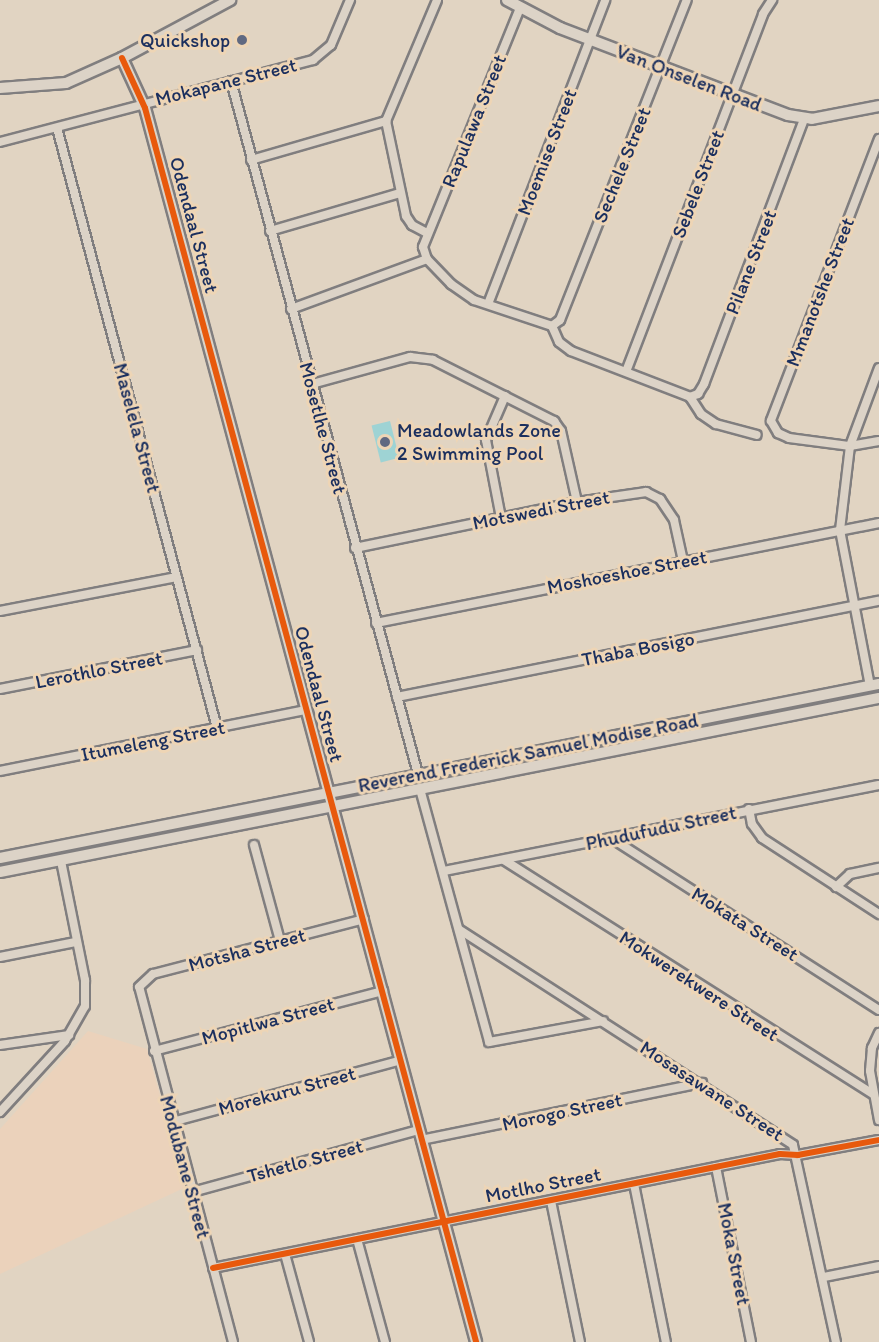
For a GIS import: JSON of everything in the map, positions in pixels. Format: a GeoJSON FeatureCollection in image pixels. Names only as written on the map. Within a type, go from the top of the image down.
{"type":"FeatureCollection","features":[{"type":"Feature","properties":{"kind":"street"},"geometry":{"type":"LineString","coordinates":[[0,88],[66,83],[122,58],[230,0]]}},
{"type":"Feature","properties":{"kind":"street","name":"Mokapane Street"},"geometry":{"type":"LineString","coordinates":[[0,142],[320,56],[331,45],[350,0]]}},
{"type":"Feature","properties":{"kind":"street"},"geometry":{"type":"LineString","coordinates":[[437,0],[386,121],[406,216],[412,225],[427,233],[423,247],[427,259],[463,294],[552,326],[559,342],[571,351],[627,369],[690,397],[701,414],[716,424],[757,435]]}},
{"type":"Feature","properties":{"kind":"street","name":"Van Onselen Road"},"geometry":{"type":"LineString","coordinates":[[507,0],[591,40],[804,120]]}},
{"type":"Feature","properties":{"kind":"street","name":"Moemise Street"},"geometry":{"type":"LineString","coordinates":[[488,304],[591,40],[604,0]]}},
{"type":"Feature","properties":{"kind":"street","name":"Sechele Street"},"geometry":{"type":"LineString","coordinates":[[552,326],[560,320],[662,68],[687,0]]}},
{"type":"Feature","properties":{"kind":"street","name":"Sebele Street"},"geometry":{"type":"LineString","coordinates":[[627,369],[733,94],[772,0]]}},
{"type":"Feature","properties":{"kind":"street","name":"Rapulawa Street"},"geometry":{"type":"LineString","coordinates":[[427,233],[520,8]]}},
{"type":"Feature","properties":{"kind":"street","name":"Odendaal Street"},"geometry":{"type":"LineString","coordinates":[[122,58],[144,103],[476,1342]]}},
{"type":"Feature","properties":{"kind":"street","name":"Mosetlhe Street"},"geometry":{"type":"LineString","coordinates":[[231,81],[417,774]]}},
{"type":"Feature","properties":{"kind":"street"},"geometry":{"type":"LineString","coordinates":[[804,120],[879,106]]}},
{"type":"Feature","properties":{"kind":"street","name":"Pilane Street"},"geometry":{"type":"LineString","coordinates":[[690,397],[699,394],[704,384],[804,120]]}},
{"type":"Feature","properties":{"kind":"street"},"geometry":{"type":"LineString","coordinates":[[251,160],[386,121]]}},
{"type":"Feature","properties":{"kind":"street","name":"Maselela Street"},"geometry":{"type":"LineString","coordinates":[[57,128],[217,728]]}},
{"type":"Feature","properties":{"kind":"street","name":"Mmanotshe Street"},"geometry":{"type":"LineString","coordinates":[[850,446],[789,438],[778,434],[771,421],[879,139]]}},
{"type":"Feature","properties":{"kind":"street"},"geometry":{"type":"LineString","coordinates":[[270,231],[400,193]]}},
{"type":"Feature","properties":{"kind":"street"},"geometry":{"type":"LineString","coordinates":[[291,309],[427,259]]}},
{"type":"Feature","properties":{"kind":"street"},"geometry":{"type":"LineString","coordinates":[[312,384],[417,356],[505,396],[558,425],[577,502]]}},
{"type":"Feature","properties":{"kind":"street"},"geometry":{"type":"LineString","coordinates":[[874,685],[854,606],[840,530],[850,446],[879,368]]}},
{"type":"Feature","properties":{"kind":"street"},"geometry":{"type":"LineString","coordinates":[[501,518],[486,440],[505,396]]}},
{"type":"Feature","properties":{"kind":"street"},"geometry":{"type":"LineString","coordinates":[[850,446],[879,441]]}},
{"type":"Feature","properties":{"kind":"street","name":"Motswedi Street"},"geometry":{"type":"LineString","coordinates":[[355,548],[637,491],[653,494],[674,520],[683,561]]}},
{"type":"Feature","properties":{"kind":"street","name":"Moshoeshoe Street"},"geometry":{"type":"LineString","coordinates":[[376,623],[879,523]]}},
{"type":"Feature","properties":{"kind":"street"},"geometry":{"type":"LineString","coordinates":[[0,611],[177,577]]}},
{"type":"Feature","properties":{"kind":"street","name":"Thaba Bosigo"},"geometry":{"type":"LineString","coordinates":[[397,697],[879,601]]}},
{"type":"Feature","properties":{"kind":"street","name":"Lerothlo Street"},"geometry":{"type":"LineString","coordinates":[[0,689],[197,650]]}},
{"type":"Feature","properties":{"kind":"street","name":"Reverend Frederick Samuel Modise Road"},"geometry":{"type":"LineString","coordinates":[[0,858],[874,685]]}},
{"type":"Feature","properties":{"kind":"street","name":"Reverend Frederick Samuel Modise Road"},"geometry":{"type":"LineString","coordinates":[[0,872],[879,698]]}},
{"type":"Feature","properties":{"kind":"street","name":"Itumeleng Street"},"geometry":{"type":"LineString","coordinates":[[0,771],[306,710]]}},
{"type":"Feature","properties":{"kind":"street","name":"Phudufudu Street"},"geometry":{"type":"LineString","coordinates":[[444,871],[879,785]]}},
{"type":"Feature","properties":{"kind":"street"},"geometry":{"type":"LineString","coordinates":[[420,789],[489,1042],[603,1021]]}},
{"type":"Feature","properties":{"kind":"street"},"geometry":{"type":"LineString","coordinates":[[749,809],[752,824],[762,838],[879,914]]}},
{"type":"Feature","properties":{"kind":"street","name":"Mokata Street"},"geometry":{"type":"LineString","coordinates":[[611,838],[879,1010]]}},
{"type":"Feature","properties":{"kind":"street"},"geometry":{"type":"LineString","coordinates":[[254,845],[280,940]]}},
{"type":"Feature","properties":{"kind":"street","name":"Mokwerekwere Street"},"geometry":{"type":"LineString","coordinates":[[504,860],[874,1095]]}},
{"type":"Feature","properties":{"kind":"street"},"geometry":{"type":"LineString","coordinates":[[0,1112],[69,1035],[87,996],[61,861]]}},
{"type":"Feature","properties":{"kind":"street"},"geometry":{"type":"LineString","coordinates":[[836,887],[850,874],[879,867]]}},
{"type":"Feature","properties":{"kind":"street","name":"Motsha Street"},"geometry":{"type":"LineString","coordinates":[[138,991],[143,981],[153,974],[364,919]]}},
{"type":"Feature","properties":{"kind":"street","name":"Mosasawane Street"},"geometry":{"type":"LineString","coordinates":[[460,930],[783,1137],[798,1155],[825,1276],[836,1342]]}},
{"type":"Feature","properties":{"kind":"street"},"geometry":{"type":"LineString","coordinates":[[0,957],[76,942]]}},
{"type":"Feature","properties":{"kind":"street","name":"Modubane Street"},"geometry":{"type":"LineString","coordinates":[[138,991],[233,1342]]}},
{"type":"Feature","properties":{"kind":"street","name":"Mopitlwa Street"},"geometry":{"type":"LineString","coordinates":[[154,1052],[382,991]]}},
{"type":"Feature","properties":{"kind":"street"},"geometry":{"type":"LineString","coordinates":[[879,1033],[870,1060],[879,1120]]}},
{"type":"Feature","properties":{"kind":"street"},"geometry":{"type":"LineString","coordinates":[[0,1045],[69,1035]]}},
{"type":"Feature","properties":{"kind":"street","name":"Morekuru Street"},"geometry":{"type":"LineString","coordinates":[[172,1122],[401,1060]]}},
{"type":"Feature","properties":{"kind":"street","name":"Morogo Street"},"geometry":{"type":"LineString","coordinates":[[420,1135],[702,1083]]}},
{"type":"Feature","properties":{"kind":"street","name":"Tshetlo Street"},"geometry":{"type":"LineString","coordinates":[[192,1192],[420,1135]]}},
{"type":"Feature","properties":{"kind":"street","name":"Motlho Street"},"geometry":{"type":"LineString","coordinates":[[213,1268],[780,1154],[798,1155],[879,1140]]}},
{"type":"Feature","properties":{"kind":"street","name":"Moka Street"},"geometry":{"type":"LineString","coordinates":[[716,1167],[751,1342]]}},
{"type":"Feature","properties":{"kind":"street"},"geometry":{"type":"LineString","coordinates":[[633,1184],[666,1342]]}},
{"type":"Feature","properties":{"kind":"street"},"geometry":{"type":"LineString","coordinates":[[551,1201],[580,1342]]}},
{"type":"Feature","properties":{"kind":"street"},"geometry":{"type":"LineString","coordinates":[[357,1239],[385,1342]]}},
{"type":"Feature","properties":{"kind":"street"},"geometry":{"type":"LineString","coordinates":[[285,1254],[309,1342]]}},
{"type":"Feature","properties":{"kind":"street"},"geometry":{"type":"LineString","coordinates":[[825,1276],[879,1266]]}},
{"type":"Feature","properties":{"kind":"shaded area"},"geometry":{"type":"Polygon","coordinates":[[[88,1031],[147,1049],[186,1187],[0,1274],[0,1129],[88,1031]]]}},
{"type":"Feature","properties":{"kind":"water","name":"Meadowlands Zone 2 Swimming Pool"},"geometry":{"type":"Polygon","coordinates":[[[390,421],[399,458],[381,462],[372,426],[390,421]]]}},
{"type":"Feature","properties":{"kind":"cycle path"},"geometry":{"type":"LineString","coordinates":[[122,58],[145,108],[476,1342]]}},
{"type":"Feature","properties":{"kind":"cycle path"},"geometry":{"type":"LineString","coordinates":[[213,1268],[780,1154],[798,1155],[879,1140]]}},
{"type":"Feature","properties":{"kind":"place","name":"Quickshop"},"geometry":{"type":"Point","coordinates":[242,40]}},
{"type":"Feature","properties":{"kind":"place","name":"Meadowlands Zone 2 Swimming Pool"},"geometry":{"type":"Point","coordinates":[385,442]}}]}
